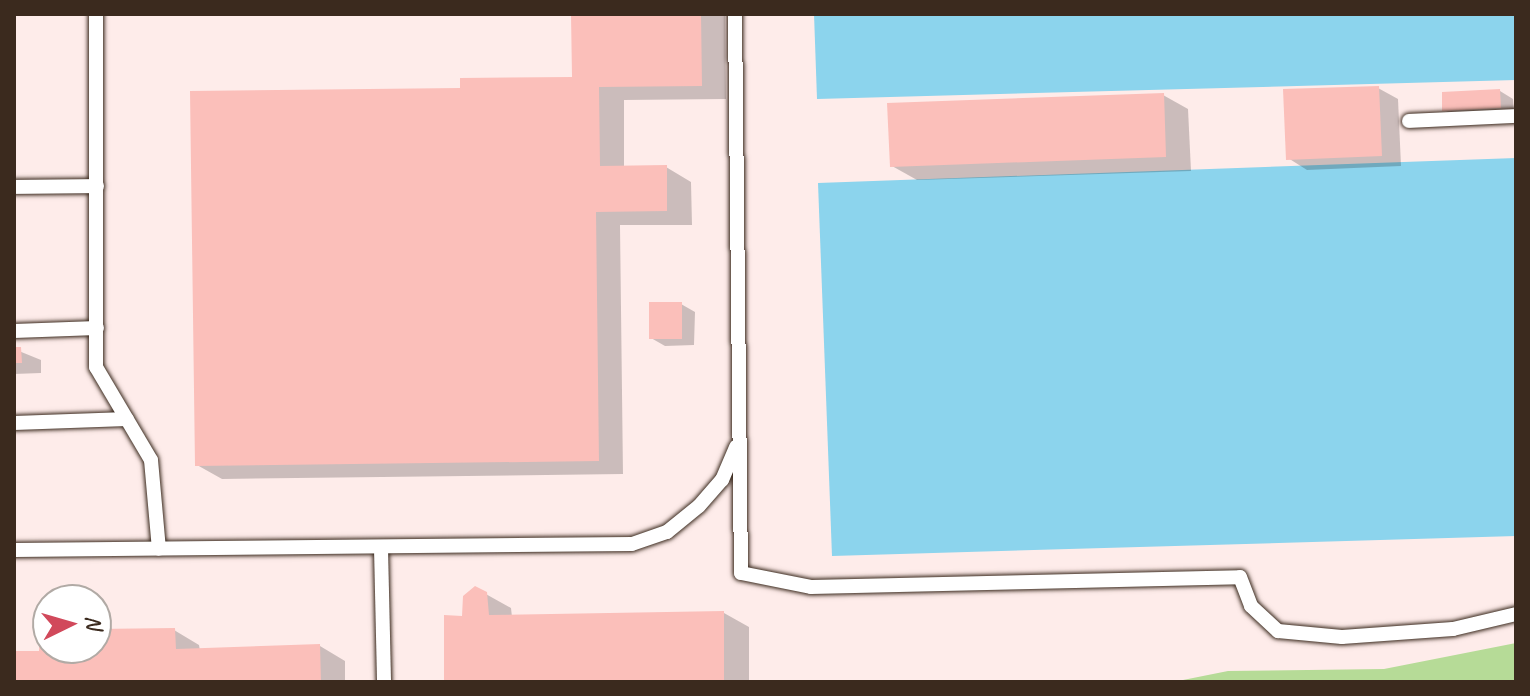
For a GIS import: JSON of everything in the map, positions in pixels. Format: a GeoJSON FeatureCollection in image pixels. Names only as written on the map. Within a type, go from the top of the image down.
{"type":"FeatureCollection","features":[{"type":"Feature","properties":{"kind":"lane"},"geometry":{"type":"LineString","coordinates":[[96,14],[96,367],[151,460],[159,549]]}},
{"type":"Feature","properties":{"kind":"lane"},"geometry":{"type":"LineString","coordinates":[[735,14],[741,573],[774,583],[811,587],[1240,577],[1251,606],[1278,631],[1342,637],[1453,629],[1516,614]]}},
{"type":"Feature","properties":{"kind":"lane"},"geometry":{"type":"LineString","coordinates":[[1409,121],[1516,116]]}},
{"type":"Feature","properties":{"kind":"lane"},"geometry":{"type":"LineString","coordinates":[[14,187],[97,186]]}},
{"type":"Feature","properties":{"kind":"lane"},"geometry":{"type":"LineString","coordinates":[[14,331],[97,328]]}},
{"type":"Feature","properties":{"kind":"lane"},"geometry":{"type":"LineString","coordinates":[[14,423],[127,419]]}},
{"type":"Feature","properties":{"kind":"lane"},"geometry":{"type":"LineString","coordinates":[[14,550],[632,544],[667,532],[699,506],[722,480],[739,439]]}},
{"type":"Feature","properties":{"kind":"lane"},"geometry":{"type":"LineString","coordinates":[[381,548],[384,682]]}},
{"type":"Feature","properties":{"kind":"shaded area"},"geometry":{"type":"Polygon","coordinates":[[[14,14],[1516,14],[1516,682],[14,682],[14,14]]]}},
{"type":"Feature","properties":{"kind":"green space"},"geometry":{"type":"Polygon","coordinates":[[[1516,643],[1516,682],[1173,682],[1228,671],[1384,669],[1516,643]]]}},
{"type":"Feature","properties":{"kind":"water"},"geometry":{"type":"Polygon","coordinates":[[[814,14],[1516,14],[1516,80],[817,99],[814,14]]]}},
{"type":"Feature","properties":{"kind":"water"},"geometry":{"type":"Polygon","coordinates":[[[1516,158],[1516,536],[832,556],[818,183],[1516,158]]]}},
{"type":"Feature","properties":{"kind":"building"},"geometry":{"type":"Polygon","coordinates":[[[571,14],[701,14],[702,86],[599,87],[600,166],[667,165],[667,211],[596,212],[599,461],[195,466],[190,91],[460,88],[460,78],[572,77],[571,14]]]}},
{"type":"Feature","properties":{"kind":"building"},"geometry":{"type":"Polygon","coordinates":[[[1379,86],[1382,156],[1286,160],[1283,89],[1379,86]]]}},
{"type":"Feature","properties":{"kind":"building"},"geometry":{"type":"Polygon","coordinates":[[[1500,89],[1501,108],[1442,111],[1442,92],[1500,89]]]}},
{"type":"Feature","properties":{"kind":"building"},"geometry":{"type":"Polygon","coordinates":[[[1164,93],[1166,157],[890,167],[887,103],[1164,93]]]}},
{"type":"Feature","properties":{"kind":"building"},"geometry":{"type":"Polygon","coordinates":[[[649,302],[682,302],[682,339],[649,339],[649,302]]]}},
{"type":"Feature","properties":{"kind":"building"},"geometry":{"type":"Polygon","coordinates":[[[14,347],[21,347],[22,363],[14,363],[14,347]]]}},
{"type":"Feature","properties":{"kind":"building"},"geometry":{"type":"Polygon","coordinates":[[[475,586],[487,592],[489,615],[724,611],[724,682],[444,682],[444,615],[462,616],[463,596],[475,586]]]}},
{"type":"Feature","properties":{"kind":"building"},"geometry":{"type":"Polygon","coordinates":[[[175,628],[176,649],[320,644],[321,682],[14,682],[14,651],[32,651],[32,664],[112,664],[112,629],[175,628]]]}}]}
